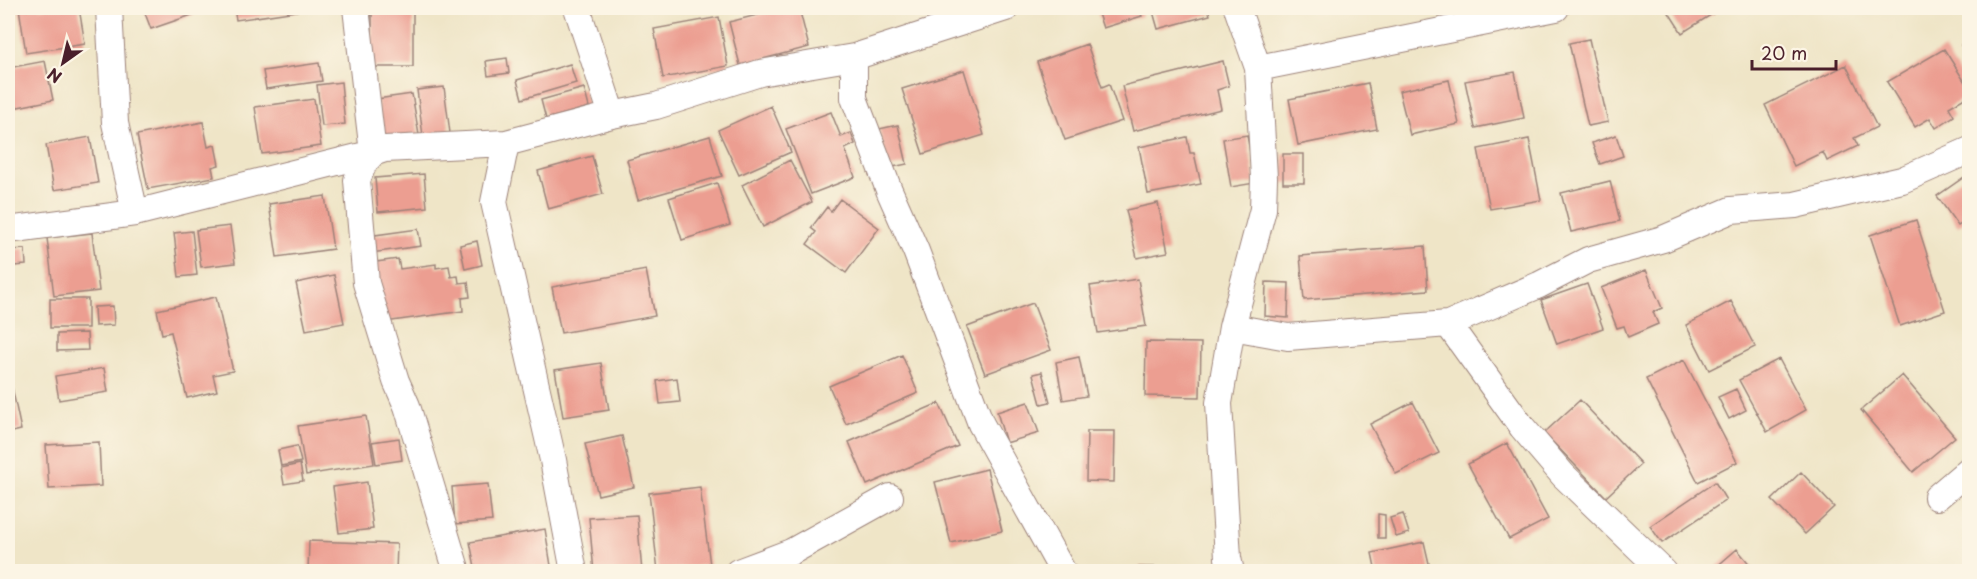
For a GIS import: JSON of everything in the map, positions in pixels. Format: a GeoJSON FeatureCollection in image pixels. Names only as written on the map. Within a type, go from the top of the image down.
{"type":"FeatureCollection","features":[{"type":"Feature","properties":{"kind":"street"},"geometry":{"type":"LineString","coordinates":[[109,8],[116,123],[135,213]]}},
{"type":"Feature","properties":{"kind":"street"},"geometry":{"type":"LineString","coordinates":[[356,8],[373,153],[364,164],[357,180],[366,283],[396,381],[407,406],[457,572]]}},
{"type":"Feature","properties":{"kind":"street"},"geometry":{"type":"LineString","coordinates":[[577,8],[612,115]]}},
{"type":"Feature","properties":{"kind":"street"},"geometry":{"type":"LineString","coordinates":[[8,231],[135,213],[386,149],[506,143],[656,106],[760,73],[854,57],[1006,8]]}},
{"type":"Feature","properties":{"kind":"street"},"geometry":{"type":"LineString","coordinates":[[1232,572],[1228,558],[1219,403],[1232,327],[1263,209],[1264,178],[1258,68],[1237,8]]}},
{"type":"Feature","properties":{"kind":"street"},"geometry":{"type":"LineString","coordinates":[[1258,68],[1557,8]]}},
{"type":"Feature","properties":{"kind":"street"},"geometry":{"type":"LineString","coordinates":[[854,57],[854,98],[889,190],[916,251],[981,424],[1063,572]]}},
{"type":"Feature","properties":{"kind":"street"},"geometry":{"type":"LineString","coordinates":[[506,143],[494,202],[553,460],[574,572]]}},
{"type":"Feature","properties":{"kind":"street"},"geometry":{"type":"LineString","coordinates":[[1232,327],[1288,337],[1448,324],[1539,285],[1588,260],[1663,238],[1731,210],[1795,205],[1902,180],[1970,150]]}},
{"type":"Feature","properties":{"kind":"street"},"geometry":{"type":"LineString","coordinates":[[1448,324],[1522,428],[1563,475],[1664,572]]}},
{"type":"Feature","properties":{"kind":"street"},"geometry":{"type":"LineString","coordinates":[[1937,497],[1970,469]]}},
{"type":"Feature","properties":{"kind":"street"},"geometry":{"type":"LineString","coordinates":[[738,572],[791,552],[890,497]]}},
{"type":"Feature","properties":{"kind":"building"},"geometry":{"type":"Polygon","coordinates":[[[19,8],[79,8],[85,44],[26,53],[19,8]]]}},
{"type":"Feature","properties":{"kind":"building"},"geometry":{"type":"Polygon","coordinates":[[[143,8],[212,8],[151,29],[143,8]]]}},
{"type":"Feature","properties":{"kind":"building"},"geometry":{"type":"Polygon","coordinates":[[[234,8],[296,8],[297,11],[236,20],[234,8]]]}},
{"type":"Feature","properties":{"kind":"building"},"geometry":{"type":"Polygon","coordinates":[[[785,8],[799,8],[809,47],[740,65],[729,22],[785,8]]]}},
{"type":"Feature","properties":{"kind":"building"},"geometry":{"type":"Polygon","coordinates":[[[1096,8],[1139,8],[1142,16],[1103,28],[1096,8]]]}},
{"type":"Feature","properties":{"kind":"building"},"geometry":{"type":"Polygon","coordinates":[[[1152,8],[1208,8],[1210,15],[1158,29],[1152,8]]]}},
{"type":"Feature","properties":{"kind":"building"},"geometry":{"type":"Polygon","coordinates":[[[1666,8],[1722,8],[1682,33],[1666,8]]]}},
{"type":"Feature","properties":{"kind":"building"},"geometry":{"type":"Polygon","coordinates":[[[372,9],[413,9],[413,67],[372,67],[372,9]]]}},
{"type":"Feature","properties":{"kind":"building"},"geometry":{"type":"Polygon","coordinates":[[[719,17],[728,66],[663,78],[654,29],[719,17]]]}},
{"type":"Feature","properties":{"kind":"building"},"geometry":{"type":"Polygon","coordinates":[[[1589,39],[1608,122],[1588,126],[1569,43],[1589,39]]]}},
{"type":"Feature","properties":{"kind":"building"},"geometry":{"type":"Polygon","coordinates":[[[1970,41],[1970,61],[1961,45],[1970,41]]]}},
{"type":"Feature","properties":{"kind":"building"},"geometry":{"type":"Polygon","coordinates":[[[1087,44],[1102,87],[1109,84],[1122,121],[1065,140],[1037,62],[1087,44]]]}},
{"type":"Feature","properties":{"kind":"building"},"geometry":{"type":"Polygon","coordinates":[[[1944,49],[1970,90],[1970,95],[1949,107],[1954,116],[1936,128],[1930,118],[1915,127],[1887,82],[1944,49]]]}},
{"type":"Feature","properties":{"kind":"building"},"geometry":{"type":"Polygon","coordinates":[[[507,58],[509,73],[488,76],[486,61],[507,58]]]}},
{"type":"Feature","properties":{"kind":"building"},"geometry":{"type":"Polygon","coordinates":[[[45,61],[53,100],[8,109],[8,68],[45,61]]]}},
{"type":"Feature","properties":{"kind":"building"},"geometry":{"type":"Polygon","coordinates":[[[1223,61],[1229,86],[1217,90],[1221,109],[1133,131],[1122,86],[1223,61]]]}},
{"type":"Feature","properties":{"kind":"building"},"geometry":{"type":"Polygon","coordinates":[[[319,63],[322,81],[266,89],[263,71],[319,63]]]}},
{"type":"Feature","properties":{"kind":"building"},"geometry":{"type":"Polygon","coordinates":[[[570,64],[576,83],[522,99],[517,80],[570,64]]]}},
{"type":"Feature","properties":{"kind":"building"},"geometry":{"type":"Polygon","coordinates":[[[1846,65],[1877,127],[1854,138],[1858,146],[1827,161],[1823,152],[1794,166],[1765,105],[1846,65]]]}},
{"type":"Feature","properties":{"kind":"building"},"geometry":{"type":"Polygon","coordinates":[[[964,70],[984,135],[923,154],[902,89],[964,70]]]}},
{"type":"Feature","properties":{"kind":"building"},"geometry":{"type":"Polygon","coordinates":[[[1515,72],[1524,118],[1475,128],[1465,81],[1515,72]]]}},
{"type":"Feature","properties":{"kind":"building"},"geometry":{"type":"Polygon","coordinates":[[[1449,80],[1459,124],[1410,135],[1399,91],[1449,80]]]}},
{"type":"Feature","properties":{"kind":"building"},"geometry":{"type":"Polygon","coordinates":[[[341,82],[345,124],[322,126],[317,85],[341,82]]]}},
{"type":"Feature","properties":{"kind":"building"},"geometry":{"type":"Polygon","coordinates":[[[1368,83],[1377,129],[1298,145],[1289,99],[1368,83]]]}},
{"type":"Feature","properties":{"kind":"building"},"geometry":{"type":"Polygon","coordinates":[[[444,87],[450,133],[423,136],[417,90],[444,87]]]}},
{"type":"Feature","properties":{"kind":"building"},"geometry":{"type":"Polygon","coordinates":[[[584,88],[589,107],[546,119],[541,100],[584,88]]]}},
{"type":"Feature","properties":{"kind":"building"},"geometry":{"type":"Polygon","coordinates":[[[412,94],[419,135],[383,140],[377,99],[412,94]]]}},
{"type":"Feature","properties":{"kind":"building"},"geometry":{"type":"Polygon","coordinates":[[[314,99],[321,146],[262,154],[255,107],[314,99]]]}},
{"type":"Feature","properties":{"kind":"building"},"geometry":{"type":"Polygon","coordinates":[[[771,106],[791,152],[739,175],[718,130],[771,106]]]}},
{"type":"Feature","properties":{"kind":"building"},"geometry":{"type":"Polygon","coordinates":[[[831,112],[841,137],[851,133],[855,144],[845,149],[855,177],[811,194],[786,129],[831,112]]]}},
{"type":"Feature","properties":{"kind":"building"},"geometry":{"type":"Polygon","coordinates":[[[203,122],[208,147],[215,145],[219,165],[212,167],[214,177],[148,189],[137,135],[203,122]]]}},
{"type":"Feature","properties":{"kind":"building"},"geometry":{"type":"Polygon","coordinates":[[[898,125],[907,164],[888,168],[879,129],[898,125]]]}},
{"type":"Feature","properties":{"kind":"building"},"geometry":{"type":"Polygon","coordinates":[[[1247,135],[1255,183],[1231,187],[1223,139],[1247,135]]]}},
{"type":"Feature","properties":{"kind":"building"},"geometry":{"type":"Polygon","coordinates":[[[1616,135],[1623,156],[1600,164],[1592,143],[1616,135]]]}},
{"type":"Feature","properties":{"kind":"building"},"geometry":{"type":"Polygon","coordinates":[[[710,136],[722,176],[638,200],[627,160],[710,136]]]}},
{"type":"Feature","properties":{"kind":"building"},"geometry":{"type":"Polygon","coordinates":[[[90,137],[98,183],[54,190],[46,145],[90,137]]]}},
{"type":"Feature","properties":{"kind":"building"},"geometry":{"type":"Polygon","coordinates":[[[1187,137],[1190,153],[1194,153],[1201,184],[1148,194],[1139,147],[1187,137]]]}},
{"type":"Feature","properties":{"kind":"building"},"geometry":{"type":"Polygon","coordinates":[[[1529,139],[1541,200],[1490,209],[1478,149],[1529,139]]]}},
{"type":"Feature","properties":{"kind":"building"},"geometry":{"type":"Polygon","coordinates":[[[1283,154],[1304,154],[1304,183],[1283,183],[1283,154]]]}},
{"type":"Feature","properties":{"kind":"building"},"geometry":{"type":"Polygon","coordinates":[[[592,156],[603,194],[548,209],[538,171],[592,156]]]}},
{"type":"Feature","properties":{"kind":"building"},"geometry":{"type":"Polygon","coordinates":[[[790,160],[812,202],[763,227],[742,185],[790,160]]]}},
{"type":"Feature","properties":{"kind":"building"},"geometry":{"type":"Polygon","coordinates":[[[1970,173],[1970,218],[1958,226],[1937,196],[1970,173]]]}},
{"type":"Feature","properties":{"kind":"building"},"geometry":{"type":"Polygon","coordinates":[[[424,174],[427,207],[378,212],[375,178],[424,174]]]}},
{"type":"Feature","properties":{"kind":"building"},"geometry":{"type":"Polygon","coordinates":[[[1610,181],[1620,221],[1571,232],[1561,193],[1610,181]]]}},
{"type":"Feature","properties":{"kind":"building"},"geometry":{"type":"Polygon","coordinates":[[[717,183],[730,225],[682,240],[669,198],[717,183]]]}},
{"type":"Feature","properties":{"kind":"building"},"geometry":{"type":"Polygon","coordinates":[[[325,196],[333,249],[277,257],[269,204],[325,196]]]}},
{"type":"Feature","properties":{"kind":"building"},"geometry":{"type":"Polygon","coordinates":[[[840,199],[879,228],[846,273],[807,244],[816,232],[811,228],[827,207],[831,211],[840,199]]]}},
{"type":"Feature","properties":{"kind":"building"},"geometry":{"type":"Polygon","coordinates":[[[1158,203],[1168,252],[1137,258],[1126,210],[1158,203]]]}},
{"type":"Feature","properties":{"kind":"building"},"geometry":{"type":"Polygon","coordinates":[[[1916,220],[1945,311],[1900,326],[1870,235],[1916,220]]]}},
{"type":"Feature","properties":{"kind":"building"},"geometry":{"type":"Polygon","coordinates":[[[230,226],[235,263],[201,267],[196,230],[230,226]]]}},
{"type":"Feature","properties":{"kind":"building"},"geometry":{"type":"Polygon","coordinates":[[[418,229],[421,246],[371,253],[368,236],[418,229]]]}},
{"type":"Feature","properties":{"kind":"building"},"geometry":{"type":"Polygon","coordinates":[[[192,231],[197,275],[179,277],[174,233],[192,231]]]}},
{"type":"Feature","properties":{"kind":"building"},"geometry":{"type":"Polygon","coordinates":[[[92,233],[99,291],[54,296],[47,238],[92,233]]]}},
{"type":"Feature","properties":{"kind":"building"},"geometry":{"type":"Polygon","coordinates":[[[477,241],[482,265],[465,269],[460,245],[477,241]]]}},
{"type":"Feature","properties":{"kind":"building"},"geometry":{"type":"Polygon","coordinates":[[[1425,246],[1428,290],[1304,300],[1300,256],[1425,246]]]}},
{"type":"Feature","properties":{"kind":"building"},"geometry":{"type":"Polygon","coordinates":[[[25,249],[26,265],[13,266],[12,250],[25,249]]]}},
{"type":"Feature","properties":{"kind":"building"},"geometry":{"type":"Polygon","coordinates":[[[398,259],[400,269],[436,264],[436,268],[449,266],[451,277],[458,276],[459,283],[468,282],[470,297],[462,298],[463,311],[378,323],[369,263],[398,259]]]}},
{"type":"Feature","properties":{"kind":"building"},"geometry":{"type":"Polygon","coordinates":[[[646,270],[655,316],[561,333],[552,287],[646,270]]]}},
{"type":"Feature","properties":{"kind":"building"},"geometry":{"type":"Polygon","coordinates":[[[1646,270],[1662,308],[1653,312],[1658,324],[1628,337],[1624,326],[1617,328],[1601,288],[1646,270]]]}},
{"type":"Feature","properties":{"kind":"building"},"geometry":{"type":"Polygon","coordinates":[[[334,275],[344,323],[306,330],[296,283],[334,275]]]}},
{"type":"Feature","properties":{"kind":"building"},"geometry":{"type":"Polygon","coordinates":[[[1138,279],[1146,326],[1098,333],[1090,286],[1138,279]]]}},
{"type":"Feature","properties":{"kind":"building"},"geometry":{"type":"Polygon","coordinates":[[[1266,282],[1289,283],[1288,318],[1265,316],[1266,282]]]}},
{"type":"Feature","properties":{"kind":"building"},"geometry":{"type":"Polygon","coordinates":[[[1587,284],[1603,328],[1557,344],[1541,300],[1587,284]]]}},
{"type":"Feature","properties":{"kind":"building"},"geometry":{"type":"Polygon","coordinates":[[[216,297],[233,371],[213,375],[217,391],[187,398],[171,332],[162,334],[157,310],[216,297]]]}},
{"type":"Feature","properties":{"kind":"building"},"geometry":{"type":"Polygon","coordinates":[[[50,299],[88,299],[88,328],[50,328],[50,299]]]}},
{"type":"Feature","properties":{"kind":"building"},"geometry":{"type":"Polygon","coordinates":[[[1731,301],[1755,347],[1709,370],[1686,325],[1731,301]]]}},
{"type":"Feature","properties":{"kind":"building"},"geometry":{"type":"Polygon","coordinates":[[[1033,303],[1051,350],[985,374],[967,327],[1033,303]]]}},
{"type":"Feature","properties":{"kind":"building"},"geometry":{"type":"Polygon","coordinates":[[[113,306],[114,325],[95,326],[94,307],[113,306]]]}},
{"type":"Feature","properties":{"kind":"building"},"geometry":{"type":"Polygon","coordinates":[[[87,333],[88,350],[57,351],[57,334],[87,333]]]}},
{"type":"Feature","properties":{"kind":"building"},"geometry":{"type":"Polygon","coordinates":[[[1146,342],[1201,343],[1200,397],[1145,396],[1146,342]]]}},
{"type":"Feature","properties":{"kind":"building"},"geometry":{"type":"Polygon","coordinates":[[[902,355],[918,393],[846,424],[829,386],[902,355]]]}},
{"type":"Feature","properties":{"kind":"building"},"geometry":{"type":"Polygon","coordinates":[[[1079,357],[1087,396],[1063,400],[1056,362],[1079,357]]]}},
{"type":"Feature","properties":{"kind":"building"},"geometry":{"type":"Polygon","coordinates":[[[1779,359],[1806,410],[1767,432],[1739,380],[1779,359]]]}},
{"type":"Feature","properties":{"kind":"building"},"geometry":{"type":"Polygon","coordinates":[[[1684,360],[1737,462],[1698,482],[1646,379],[1684,360]]]}},
{"type":"Feature","properties":{"kind":"building"},"geometry":{"type":"Polygon","coordinates":[[[601,363],[609,410],[563,417],[555,370],[601,363]]]}},
{"type":"Feature","properties":{"kind":"building"},"geometry":{"type":"Polygon","coordinates":[[[104,368],[108,392],[59,400],[55,376],[104,368]]]}},
{"type":"Feature","properties":{"kind":"building"},"geometry":{"type":"Polygon","coordinates":[[[1042,372],[1050,402],[1041,404],[1033,374],[1042,372]]]}},
{"type":"Feature","properties":{"kind":"building"},"geometry":{"type":"Polygon","coordinates":[[[1902,375],[1955,437],[1913,472],[1861,410],[1902,375]]]}},
{"type":"Feature","properties":{"kind":"building"},"geometry":{"type":"Polygon","coordinates":[[[677,378],[680,402],[660,404],[657,381],[677,378]]]}},
{"type":"Feature","properties":{"kind":"building"},"geometry":{"type":"Polygon","coordinates":[[[11,382],[21,430],[8,433],[8,383],[11,382]]]}},
{"type":"Feature","properties":{"kind":"building"},"geometry":{"type":"Polygon","coordinates":[[[1736,389],[1746,410],[1729,419],[1718,397],[1736,389]]]}},
{"type":"Feature","properties":{"kind":"building"},"geometry":{"type":"Polygon","coordinates":[[[1580,400],[1641,464],[1606,497],[1544,433],[1580,400]]]}},
{"type":"Feature","properties":{"kind":"building"},"geometry":{"type":"Polygon","coordinates":[[[1028,402],[1039,433],[1006,443],[997,412],[1028,402]]]}},
{"type":"Feature","properties":{"kind":"building"},"geometry":{"type":"Polygon","coordinates":[[[1413,402],[1439,453],[1396,474],[1370,424],[1413,402]]]}},
{"type":"Feature","properties":{"kind":"building"},"geometry":{"type":"Polygon","coordinates":[[[939,403],[958,446],[867,485],[849,442],[939,403]]]}},
{"type":"Feature","properties":{"kind":"building"},"geometry":{"type":"Polygon","coordinates":[[[366,416],[374,464],[306,475],[298,426],[366,416]]]}},
{"type":"Feature","properties":{"kind":"building"},"geometry":{"type":"Polygon","coordinates":[[[1087,431],[1115,431],[1114,482],[1086,481],[1087,431]]]}},
{"type":"Feature","properties":{"kind":"building"},"geometry":{"type":"Polygon","coordinates":[[[622,436],[634,487],[598,495],[585,444],[622,436]]]}},
{"type":"Feature","properties":{"kind":"building"},"geometry":{"type":"Polygon","coordinates":[[[399,438],[402,460],[376,464],[372,442],[399,438]]]}},
{"type":"Feature","properties":{"kind":"building"},"geometry":{"type":"Polygon","coordinates":[[[99,442],[101,486],[49,489],[46,445],[99,442]]]}},
{"type":"Feature","properties":{"kind":"building"},"geometry":{"type":"Polygon","coordinates":[[[1507,443],[1548,519],[1509,539],[1468,464],[1507,443]]]}},
{"type":"Feature","properties":{"kind":"building"},"geometry":{"type":"Polygon","coordinates":[[[297,446],[301,462],[281,466],[278,450],[297,446]]]}},
{"type":"Feature","properties":{"kind":"building"},"geometry":{"type":"Polygon","coordinates":[[[300,464],[303,481],[284,484],[281,468],[300,464]]]}},
{"type":"Feature","properties":{"kind":"building"},"geometry":{"type":"Polygon","coordinates":[[[987,469],[1002,531],[951,543],[935,482],[987,469]]]}},
{"type":"Feature","properties":{"kind":"building"},"geometry":{"type":"Polygon","coordinates":[[[1801,472],[1834,507],[1805,534],[1772,500],[1801,472]]]}},
{"type":"Feature","properties":{"kind":"building"},"geometry":{"type":"Polygon","coordinates":[[[367,482],[373,529],[339,533],[333,487],[367,482]]]}},
{"type":"Feature","properties":{"kind":"building"},"geometry":{"type":"Polygon","coordinates":[[[1715,482],[1726,500],[1662,543],[1650,526],[1715,482]]]}},
{"type":"Feature","properties":{"kind":"building"},"geometry":{"type":"Polygon","coordinates":[[[488,484],[492,521],[455,524],[452,487],[488,484]]]}},
{"type":"Feature","properties":{"kind":"building"},"geometry":{"type":"Polygon","coordinates":[[[700,487],[710,565],[658,571],[649,493],[700,487]]]}},
{"type":"Feature","properties":{"kind":"building"},"geometry":{"type":"Polygon","coordinates":[[[1378,514],[1385,515],[1385,538],[1378,538],[1378,514]]]}},
{"type":"Feature","properties":{"kind":"building"},"geometry":{"type":"Polygon","coordinates":[[[1403,514],[1409,533],[1396,537],[1390,518],[1403,514]]]}},
{"type":"Feature","properties":{"kind":"building"},"geometry":{"type":"Polygon","coordinates":[[[637,515],[642,572],[594,572],[589,518],[637,515]]]}},
{"type":"Feature","properties":{"kind":"building"},"geometry":{"type":"Polygon","coordinates":[[[545,529],[552,572],[476,572],[470,542],[545,529]]]}},
{"type":"Feature","properties":{"kind":"building"},"geometry":{"type":"Polygon","coordinates":[[[309,541],[397,544],[396,572],[308,572],[309,541]]]}},
{"type":"Feature","properties":{"kind":"building"},"geometry":{"type":"Polygon","coordinates":[[[1424,542],[1431,572],[1376,572],[1372,553],[1424,542]]]}},
{"type":"Feature","properties":{"kind":"building"},"geometry":{"type":"Polygon","coordinates":[[[1737,549],[1756,572],[1716,572],[1714,569],[1737,549]]]}},
{"type":"Feature","properties":{"kind":"building"},"geometry":{"type":"Polygon","coordinates":[[[1218,566],[1218,572],[1170,572],[1170,567],[1218,566]]]}},
{"type":"Feature","properties":{"kind":"building"},"geometry":{"type":"Polygon","coordinates":[[[1139,567],[1160,567],[1160,572],[1139,572],[1139,567]]]}}]}
